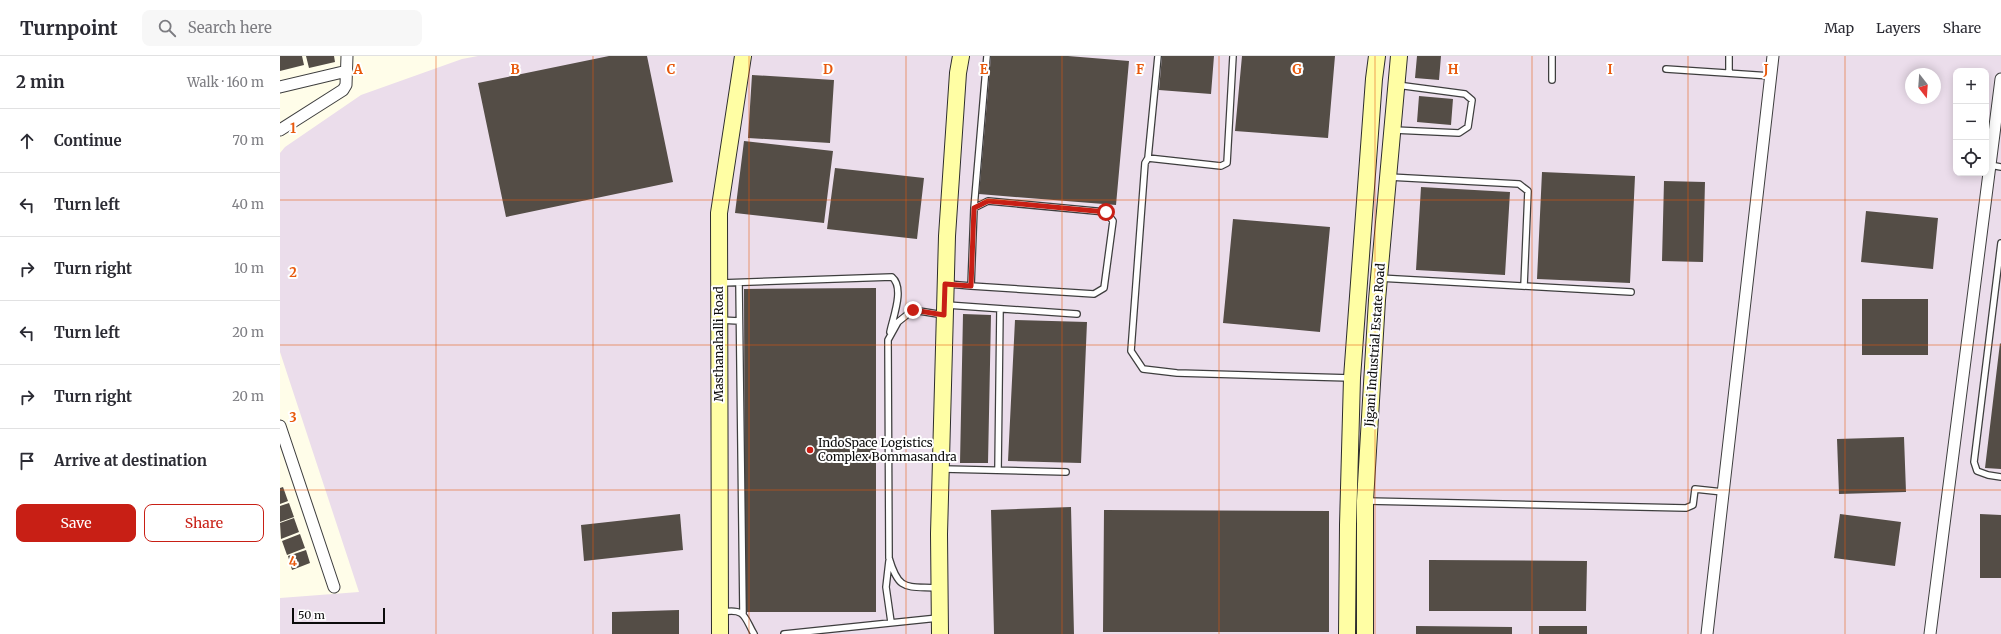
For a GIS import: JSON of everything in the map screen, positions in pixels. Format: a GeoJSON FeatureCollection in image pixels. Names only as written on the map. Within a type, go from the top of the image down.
{"type":"FeatureCollection","features":[{"type":"Feature","properties":{"kind":"main road","name":"Masthanahalli Road"},"geometry":{"type":"LineString","coordinates":[[720,634],[719,213],[742,56]]}},
{"type":"Feature","properties":{"kind":"main road"},"geometry":{"type":"LineString","coordinates":[[940,634],[940,469],[946,236],[958,73],[961,56]]}},
{"type":"Feature","properties":{"kind":"main road","name":"Jigani Industrial Estate Road"},"geometry":{"type":"LineString","coordinates":[[1347,634],[1352,378],[1374,79],[1377,56]]}},
{"type":"Feature","properties":{"kind":"main road","name":"Jigani Industrial Estate Road"},"geometry":{"type":"LineString","coordinates":[[1365,634],[1365,501],[1379,278],[1399,56]]}},
{"type":"Feature","properties":{"kind":"street"},"geometry":{"type":"LineString","coordinates":[[280,130],[343,90],[346,85],[347,56]]}},
{"type":"Feature","properties":{"kind":"street"},"geometry":{"type":"LineString","coordinates":[[1708,634],[1773,56]]}},
{"type":"Feature","properties":{"kind":"street"},"geometry":{"type":"LineString","coordinates":[[280,87],[347,71]]}},
{"type":"Feature","properties":{"kind":"street"},"geometry":{"type":"LineString","coordinates":[[1930,634],[1995,166],[2001,79]]}},
{"type":"Feature","properties":{"kind":"street"},"geometry":{"type":"LineString","coordinates":[[280,426],[334,586]]}},
{"type":"Feature","properties":{"kind":"lane"},"geometry":{"type":"LineString","coordinates":[[971,286],[974,208],[987,56]]}},
{"type":"Feature","properties":{"kind":"lane"},"geometry":{"type":"LineString","coordinates":[[1158,56],[1148,158],[1145,163],[1130,351],[1143,369],[1177,372],[1352,378]]}},
{"type":"Feature","properties":{"kind":"lane"},"geometry":{"type":"LineString","coordinates":[[1148,158],[1221,166],[1227,163],[1233,56]]}},
{"type":"Feature","properties":{"kind":"lane"},"geometry":{"type":"LineString","coordinates":[[1552,56],[1552,80]]}},
{"type":"Feature","properties":{"kind":"lane"},"geometry":{"type":"LineString","coordinates":[[1728,73],[1729,56]]}},
{"type":"Feature","properties":{"kind":"lane"},"geometry":{"type":"LineString","coordinates":[[1666,69],[1770,76]]}},
{"type":"Feature","properties":{"kind":"lane"},"geometry":{"type":"LineString","coordinates":[[1393,130],[1460,133],[1468,127],[1472,100],[1465,94],[1396,85]]}},
{"type":"Feature","properties":{"kind":"lane"},"geometry":{"type":"LineString","coordinates":[[1388,177],[1519,184],[1528,191],[1524,286]]}},
{"type":"Feature","properties":{"kind":"lane"},"geometry":{"type":"LineString","coordinates":[[945,284],[1094,294],[1104,288],[1113,221],[1106,212],[988,201],[974,208]]}},
{"type":"Feature","properties":{"kind":"lane"},"geometry":{"type":"LineString","coordinates":[[2001,243],[1974,462],[1977,471],[1988,475],[2001,477]]}},
{"type":"Feature","properties":{"kind":"lane"},"geometry":{"type":"LineString","coordinates":[[719,283],[892,277],[898,285],[898,293],[888,340],[889,558],[886,587],[891,622]]}},
{"type":"Feature","properties":{"kind":"lane"},"geometry":{"type":"LineString","coordinates":[[1379,278],[1631,292]]}},
{"type":"Feature","properties":{"kind":"lane"},"geometry":{"type":"LineString","coordinates":[[739,283],[743,613],[754,634]]}},
{"type":"Feature","properties":{"kind":"lane"},"geometry":{"type":"LineString","coordinates":[[888,340],[898,322],[913,310],[1000,309],[1077,314]]}},
{"type":"Feature","properties":{"kind":"lane"},"geometry":{"type":"LineString","coordinates":[[998,470],[1000,309]]}},
{"type":"Feature","properties":{"kind":"lane"},"geometry":{"type":"LineString","coordinates":[[719,320],[739,321]]}},
{"type":"Feature","properties":{"kind":"lane"},"geometry":{"type":"LineString","coordinates":[[940,469],[1066,472]]}},
{"type":"Feature","properties":{"kind":"lane"},"geometry":{"type":"LineString","coordinates":[[1365,501],[1686,508],[1693,505],[1695,489],[1724,492]]}},
{"type":"Feature","properties":{"kind":"lane"},"geometry":{"type":"LineString","coordinates":[[889,558],[898,582],[908,586],[940,588]]}},
{"type":"Feature","properties":{"kind":"lane"},"geometry":{"type":"LineString","coordinates":[[720,612],[733,610],[743,613]]}},
{"type":"Feature","properties":{"kind":"lane"},"geometry":{"type":"LineString","coordinates":[[784,634],[940,617]]}},
{"type":"Feature","properties":{"kind":"shaded area"},"geometry":{"type":"Polygon","coordinates":[[[478,56],[2001,56],[2001,634],[280,634],[280,598],[359,592],[280,352],[280,153],[285,147],[361,95],[462,59],[478,56]]]}},
{"type":"Feature","properties":{"kind":"building"},"geometry":{"type":"Polygon","coordinates":[[[280,56],[302,56],[304,65],[280,71],[280,56]]]}},
{"type":"Feature","properties":{"kind":"building"},"geometry":{"type":"Polygon","coordinates":[[[306,56],[334,56],[335,62],[309,68],[306,56]]]}},
{"type":"Feature","properties":{"kind":"building"},"geometry":{"type":"Polygon","coordinates":[[[609,56],[647,56],[673,182],[506,217],[478,83],[609,56]]]}},
{"type":"Feature","properties":{"kind":"building"},"geometry":{"type":"Polygon","coordinates":[[[991,56],[1068,56],[1129,61],[1116,205],[979,194],[991,56]]]}},
{"type":"Feature","properties":{"kind":"building"},"geometry":{"type":"Polygon","coordinates":[[[1162,56],[1214,56],[1211,94],[1159,90],[1162,56]]]}},
{"type":"Feature","properties":{"kind":"building"},"geometry":{"type":"Polygon","coordinates":[[[1242,56],[1335,56],[1328,138],[1235,131],[1242,56]]]}},
{"type":"Feature","properties":{"kind":"building"},"geometry":{"type":"Polygon","coordinates":[[[1417,56],[1441,56],[1439,80],[1415,78],[1417,56]]]}},
{"type":"Feature","properties":{"kind":"building"},"geometry":{"type":"Polygon","coordinates":[[[752,75],[834,80],[830,143],[748,138],[752,75]]]}},
{"type":"Feature","properties":{"kind":"building"},"geometry":{"type":"Polygon","coordinates":[[[1419,96],[1453,99],[1451,125],[1417,122],[1419,96]]]}},
{"type":"Feature","properties":{"kind":"building"},"geometry":{"type":"Polygon","coordinates":[[[744,141],[833,151],[824,223],[735,213],[744,141]]]}},
{"type":"Feature","properties":{"kind":"building"},"geometry":{"type":"Polygon","coordinates":[[[835,168],[924,178],[917,239],[827,229],[835,168]]]}},
{"type":"Feature","properties":{"kind":"building"},"geometry":{"type":"Polygon","coordinates":[[[1542,172],[1635,176],[1630,283],[1537,279],[1542,172]]]}},
{"type":"Feature","properties":{"kind":"building"},"geometry":{"type":"Polygon","coordinates":[[[1664,181],[1705,182],[1703,262],[1662,261],[1664,181]]]}},
{"type":"Feature","properties":{"kind":"building"},"geometry":{"type":"Polygon","coordinates":[[[1421,187],[1510,192],[1505,275],[1416,270],[1421,187]]]}},
{"type":"Feature","properties":{"kind":"building"},"geometry":{"type":"Polygon","coordinates":[[[1866,211],[1938,218],[1933,269],[1861,262],[1866,211]]]}},
{"type":"Feature","properties":{"kind":"building"},"geometry":{"type":"Polygon","coordinates":[[[1233,219],[1330,227],[1320,332],[1223,323],[1233,219]]]}},
{"type":"Feature","properties":{"kind":"building","name":"IndoSpace Logistics Complex Bommasandra"},"geometry":{"type":"Polygon","coordinates":[[[876,288],[876,612],[745,612],[744,289],[876,288]]]}},
{"type":"Feature","properties":{"kind":"building"},"geometry":{"type":"Polygon","coordinates":[[[1862,299],[1928,299],[1928,355],[1862,355],[1862,299]]]}},
{"type":"Feature","properties":{"kind":"building"},"geometry":{"type":"Polygon","coordinates":[[[963,314],[991,315],[988,463],[960,463],[963,314]]]}},
{"type":"Feature","properties":{"kind":"building"},"geometry":{"type":"Polygon","coordinates":[[[1015,320],[1087,322],[1081,463],[1008,461],[1015,320]]]}},
{"type":"Feature","properties":{"kind":"building"},"geometry":{"type":"Polygon","coordinates":[[[2000,343],[2001,344],[2001,469],[1985,468],[2000,343]]]}},
{"type":"Feature","properties":{"kind":"building"},"geometry":{"type":"Polygon","coordinates":[[[1904,437],[1906,492],[1839,494],[1837,439],[1904,437]]]}},
{"type":"Feature","properties":{"kind":"building"},"geometry":{"type":"Polygon","coordinates":[[[283,487],[288,501],[280,504],[280,488],[283,487]]]}},
{"type":"Feature","properties":{"kind":"building"},"geometry":{"type":"Polygon","coordinates":[[[289,503],[294,517],[280,522],[280,506],[289,503]]]}},
{"type":"Feature","properties":{"kind":"building"},"geometry":{"type":"Polygon","coordinates":[[[1071,507],[1074,634],[994,634],[991,510],[1071,507]]]}},
{"type":"Feature","properties":{"kind":"building"},"geometry":{"type":"Polygon","coordinates":[[[1104,510],[1329,511],[1329,632],[1103,632],[1104,510]]]}},
{"type":"Feature","properties":{"kind":"building"},"geometry":{"type":"Polygon","coordinates":[[[680,514],[683,550],[584,561],[581,525],[680,514]]]}},
{"type":"Feature","properties":{"kind":"building"},"geometry":{"type":"Polygon","coordinates":[[[1840,514],[1901,522],[1895,566],[1834,558],[1840,514]]]}},
{"type":"Feature","properties":{"kind":"building"},"geometry":{"type":"Polygon","coordinates":[[[1980,514],[2001,515],[2001,578],[1980,578],[1980,514]]]}},
{"type":"Feature","properties":{"kind":"building"},"geometry":{"type":"Polygon","coordinates":[[[294,518],[299,532],[281,539],[280,523],[294,518]]]}},
{"type":"Feature","properties":{"kind":"building"},"geometry":{"type":"Polygon","coordinates":[[[300,534],[305,548],[287,555],[282,541],[300,534]]]}},
{"type":"Feature","properties":{"kind":"building"},"geometry":{"type":"Polygon","coordinates":[[[306,550],[310,563],[292,570],[288,556],[306,550]]]}},
{"type":"Feature","properties":{"kind":"building"},"geometry":{"type":"Polygon","coordinates":[[[1429,560],[1587,561],[1586,611],[1429,611],[1429,560]]]}},
{"type":"Feature","properties":{"kind":"building"},"geometry":{"type":"Polygon","coordinates":[[[679,610],[679,634],[612,634],[612,612],[679,610]]]}},
{"type":"Feature","properties":{"kind":"building"},"geometry":{"type":"Polygon","coordinates":[[[1416,626],[1512,627],[1512,634],[1416,634],[1416,626]]]}},
{"type":"Feature","properties":{"kind":"building"},"geometry":{"type":"Polygon","coordinates":[[[1539,626],[1587,626],[1587,634],[1539,634],[1539,626]]]}},
{"type":"Feature","properties":{"kind":"place","name":"IndoSpace Logistics Complex Bommasandra"},"geometry":{"type":"Point","coordinates":[810,450]}},
{"type":"Feature","properties":{"kind":"route"},"geometry":{"type":"LineString","coordinates":[[913,310],[921,310],[944,315],[945,284],[971,286],[974,208],[988,201],[1106,212]]}}]}
